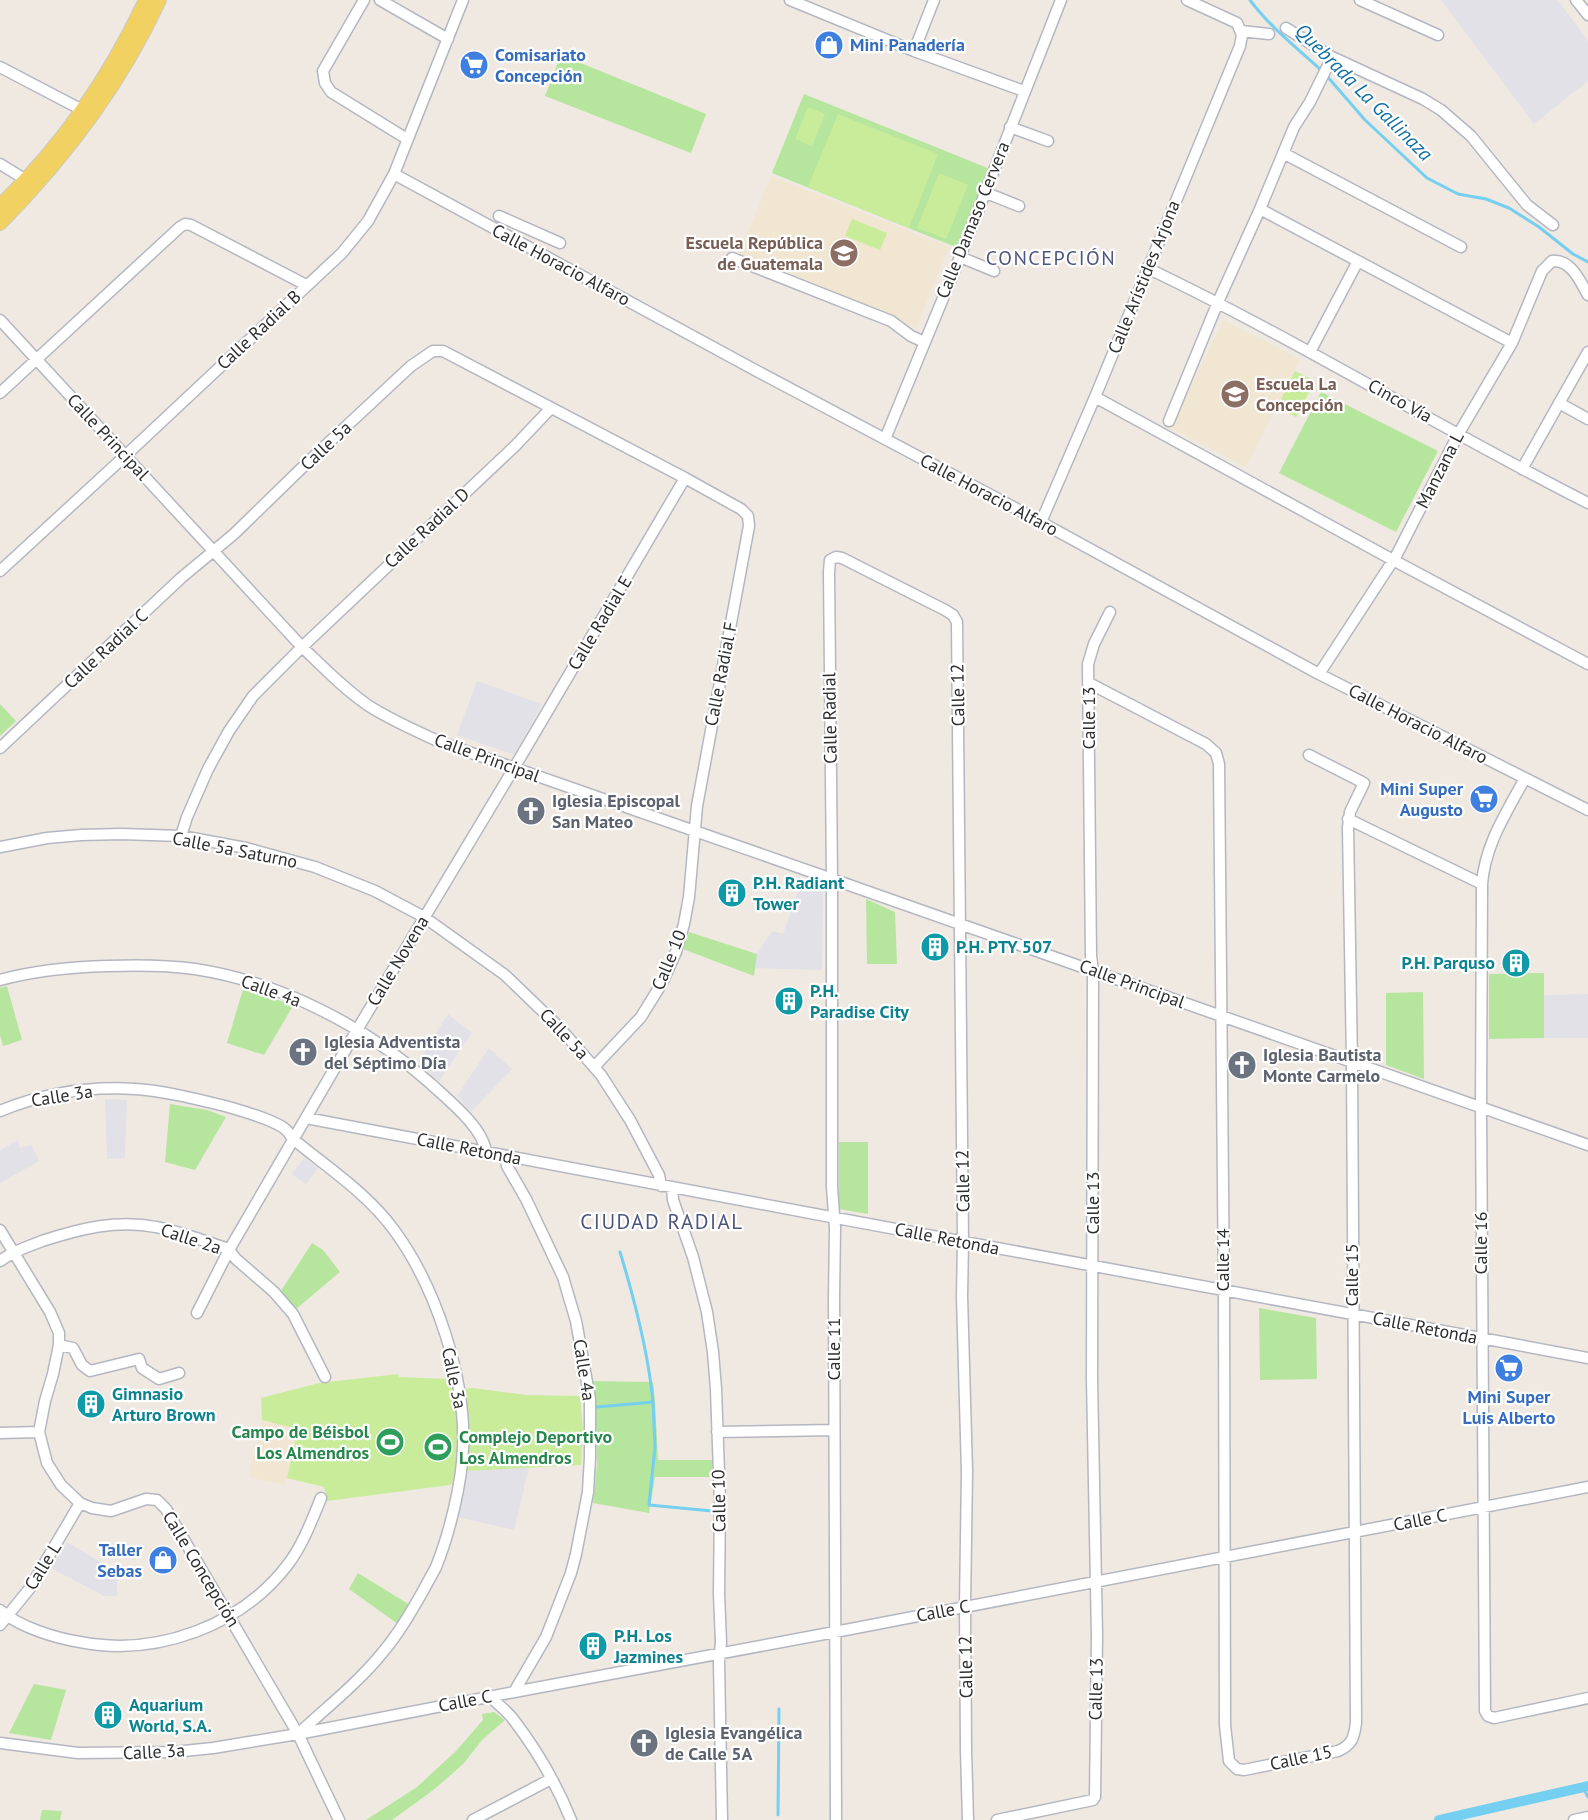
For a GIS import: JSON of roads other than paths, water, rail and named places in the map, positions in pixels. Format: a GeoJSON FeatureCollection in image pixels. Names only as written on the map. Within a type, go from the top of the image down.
{"type":"FeatureCollection","features":[{"type":"Feature","properties":{"kind":"main road"},"geometry":{"type":"LineString","coordinates":[[87,112],[146,0]]}},
{"type":"Feature","properties":{"kind":"main road"},"geometry":{"type":"LineString","coordinates":[[0,223],[31,184],[58,144],[116,81],[142,36],[159,0]]}},
{"type":"Feature","properties":{"kind":"main road"},"geometry":{"type":"LineString","coordinates":[[0,206],[31,184]]}},
{"type":"Feature","properties":{"kind":"street"},"geometry":{"type":"LineString","coordinates":[[364,0],[323,71],[325,82],[331,92],[407,139]]}},
{"type":"Feature","properties":{"kind":"street"},"geometry":{"type":"LineString","coordinates":[[380,0],[448,39]]}},
{"type":"Feature","properties":{"kind":"street","name":"Calle Radial B"},"geometry":{"type":"LineString","coordinates":[[0,570],[126,456],[342,253],[368,221],[394,174],[463,0]]}},
{"type":"Feature","properties":{"kind":"street"},"geometry":{"type":"LineString","coordinates":[[790,0],[914,51],[1024,91]]}},
{"type":"Feature","properties":{"kind":"street"},"geometry":{"type":"LineString","coordinates":[[914,51],[934,0]]}},
{"type":"Feature","properties":{"kind":"street","name":"Calle Damaso Cervera"},"geometry":{"type":"LineString","coordinates":[[885,439],[960,257],[1061,0]]}},
{"type":"Feature","properties":{"kind":"street"},"geometry":{"type":"LineString","coordinates":[[1187,0],[1231,19],[1237,23],[1241,31],[1269,34]]}},
{"type":"Feature","properties":{"kind":"street"},"geometry":{"type":"LineString","coordinates":[[1360,0],[1438,35]]}},
{"type":"Feature","properties":{"kind":"street"},"geometry":{"type":"LineString","coordinates":[[1576,0],[1588,15]]}},
{"type":"Feature","properties":{"kind":"street"},"geometry":{"type":"LineString","coordinates":[[1286,28],[1330,61],[1423,99],[1441,110],[1471,136],[1527,205],[1553,225]]}},
{"type":"Feature","properties":{"kind":"street","name":"Calle Arístides Arjona"},"geometry":{"type":"LineString","coordinates":[[1041,522],[1095,398],[1240,46],[1241,31]]}},
{"type":"Feature","properties":{"kind":"street"},"geometry":{"type":"LineString","coordinates":[[1168,421],[1294,127],[1330,61]]}},
{"type":"Feature","properties":{"kind":"street"},"geometry":{"type":"LineString","coordinates":[[0,67],[87,112]]}},
{"type":"Feature","properties":{"kind":"street"},"geometry":{"type":"LineString","coordinates":[[1010,127],[1048,141]]}},
{"type":"Feature","properties":{"kind":"street"},"geometry":{"type":"LineString","coordinates":[[1283,153],[1461,247]]}},
{"type":"Feature","properties":{"kind":"street"},"geometry":{"type":"LineString","coordinates":[[0,164],[31,184]]}},
{"type":"Feature","properties":{"kind":"street","name":"Calle Horacio Alfaro"},"geometry":{"type":"LineString","coordinates":[[394,174],[1319,674],[1588,810]]}},
{"type":"Feature","properties":{"kind":"street"},"geometry":{"type":"LineString","coordinates":[[984,192],[1019,206]]}},
{"type":"Feature","properties":{"kind":"street"},"geometry":{"type":"LineString","coordinates":[[1260,209],[1512,343]]}},
{"type":"Feature","properties":{"kind":"street"},"geometry":{"type":"LineString","coordinates":[[499,216],[560,243]]}},
{"type":"Feature","properties":{"kind":"street"},"geometry":{"type":"LineString","coordinates":[[504,233],[510,221]]}},
{"type":"Feature","properties":{"kind":"street"},"geometry":{"type":"LineString","coordinates":[[0,393],[151,252],[185,224],[191,225],[306,285]]}},
{"type":"Feature","properties":{"kind":"street"},"geometry":{"type":"LineString","coordinates":[[960,257],[994,271]]}},
{"type":"Feature","properties":{"kind":"street"},"geometry":{"type":"LineString","coordinates":[[732,258],[891,321],[911,336],[924,342]]}},
{"type":"Feature","properties":{"kind":"street"},"geometry":{"type":"LineString","coordinates":[[1310,352],[1358,261]]}},
{"type":"Feature","properties":{"kind":"street","name":"Manzana L"},"geometry":{"type":"LineString","coordinates":[[1319,674],[1396,555],[1459,433],[1512,343],[1542,271],[1552,261],[1569,266],[1588,295]]}},
{"type":"Feature","properties":{"kind":"street","name":"Cinco Vía"},"geometry":{"type":"LineString","coordinates":[[1148,268],[1218,302],[1459,433],[1522,470],[1588,503]]}},
{"type":"Feature","properties":{"kind":"street","name":"Calle Principal"},"geometry":{"type":"LineString","coordinates":[[0,320],[302,647],[346,688],[367,705],[386,716],[440,742],[1588,1145]]}},
{"type":"Feature","properties":{"kind":"street","name":"Calle 5a"},"geometry":{"type":"LineString","coordinates":[[213,551],[234,534],[411,366],[433,351],[443,351],[551,408]]}},
{"type":"Feature","properties":{"kind":"street"},"geometry":{"type":"LineString","coordinates":[[1522,470],[1588,352]]}},
{"type":"Feature","properties":{"kind":"street"},"geometry":{"type":"LineString","coordinates":[[1095,398],[1396,555],[1588,664]]}},
{"type":"Feature","properties":{"kind":"street"},"geometry":{"type":"LineString","coordinates":[[1559,403],[1588,419]]}},
{"type":"Feature","properties":{"kind":"street"},"geometry":{"type":"LineString","coordinates":[[551,408],[685,478]]}},
{"type":"Feature","properties":{"kind":"street","name":"Calle Radial D"},"geometry":{"type":"LineString","coordinates":[[181,836],[208,769],[229,731],[254,696],[302,647],[515,446],[551,408]]}},
{"type":"Feature","properties":{"kind":"street","name":"Calle Radial F"},"geometry":{"type":"LineString","coordinates":[[685,478],[741,509],[747,516],[748,526],[694,821],[695,831]]}},
{"type":"Feature","properties":{"kind":"street","name":"Calle Radial E"},"geometry":{"type":"LineString","coordinates":[[514,768],[685,478]]}},
{"type":"Feature","properties":{"kind":"street","name":"Calle Radial C"},"geometry":{"type":"LineString","coordinates":[[0,748],[181,578],[213,551]]}},
{"type":"Feature","properties":{"kind":"street","name":"Calle Radial"},"geometry":{"type":"LineString","coordinates":[[832,879],[829,563],[832,558],[842,558],[953,615]]}},
{"type":"Feature","properties":{"kind":"street","name":"Calle 13"},"geometry":{"type":"LineString","coordinates":[[997,1820],[1094,1799],[1097,1636],[1089,683],[1090,655],[1110,612]]}},
{"type":"Feature","properties":{"kind":"street","name":"Calle 12"},"geometry":{"type":"LineString","coordinates":[[953,615],[957,622],[961,924],[962,1296],[967,1472],[965,1606],[968,1820]]}},
{"type":"Feature","properties":{"kind":"street","name":"Calle 14"},"geometry":{"type":"LineString","coordinates":[[1089,683],[1206,744],[1216,753],[1219,764],[1225,1725],[1228,1761],[1233,1766]]}},
{"type":"Feature","properties":{"kind":"street","name":"Calle 15"},"geometry":{"type":"LineString","coordinates":[[1233,1766],[1244,1770],[1338,1751],[1351,1743],[1356,1723],[1352,1063],[1348,819],[1364,783],[1309,755]]}},
{"type":"Feature","properties":{"kind":"street","name":"Calle Novena"},"geometry":{"type":"LineString","coordinates":[[196,1313],[229,1250],[357,1029],[514,768]]}},
{"type":"Feature","properties":{"kind":"street","name":"Calle 16"},"geometry":{"type":"LineString","coordinates":[[1525,778],[1486,854],[1482,884],[1481,1108],[1485,1711],[1488,1716],[1494,1718],[1588,1698]]}},
{"type":"Feature","properties":{"kind":"street"},"geometry":{"type":"LineString","coordinates":[[1348,819],[1482,884]]}},
{"type":"Feature","properties":{"kind":"street","name":"Calle 10"},"geometry":{"type":"LineString","coordinates":[[594,1067],[641,1017],[662,983],[676,952],[687,906],[695,831]]}},
{"type":"Feature","properties":{"kind":"street","name":"Calle 5a Saturno"},"geometry":{"type":"LineString","coordinates":[[0,847],[47,838],[81,835],[181,836],[246,848],[315,867],[375,891],[424,916]]}},
{"type":"Feature","properties":{"kind":"street","name":"Calle 11"},"geometry":{"type":"LineString","coordinates":[[832,879],[836,1820]]}},
{"type":"Feature","properties":{"kind":"street","name":"Calle 5a"},"geometry":{"type":"LineString","coordinates":[[424,916],[505,975],[559,1027],[601,1075],[630,1120],[667,1187]]}},
{"type":"Feature","properties":{"kind":"street","name":"Calle 4a"},"geometry":{"type":"LineString","coordinates":[[0,980],[30,972],[88,966],[147,965],[196,969],[256,984],[286,995],[357,1029],[413,1069],[452,1103],[471,1124],[484,1141],[486,1152]]}},
{"type":"Feature","properties":{"kind":"street","name":"Calle 3a"},"geometry":{"type":"LineString","coordinates":[[0,1111],[51,1095],[85,1090],[134,1089],[200,1100],[243,1111],[284,1127],[293,1139],[367,1199],[394,1230],[419,1270],[434,1302],[452,1360],[462,1414],[463,1448],[453,1510],[435,1568],[406,1620],[362,1677],[298,1734],[213,1748],[140,1754],[78,1754],[0,1743]]}},
{"type":"Feature","properties":{"kind":"street","name":"Calle Retonda"},"geometry":{"type":"LineString","coordinates":[[306,1118],[1588,1358]]}},
{"type":"Feature","properties":{"kind":"street","name":"Calle 4a"},"geometry":{"type":"LineString","coordinates":[[505,1156],[507,1166],[526,1199],[563,1277],[576,1320],[590,1399],[588,1492],[576,1554],[546,1637],[514,1692]]}},
{"type":"Feature","properties":{"kind":"street","name":"Calle 10"},"geometry":{"type":"LineString","coordinates":[[667,1187],[674,1200],[693,1257],[713,1352],[720,1501],[721,1653],[719,1662],[722,1820]]}},
{"type":"Feature","properties":{"kind":"street","name":"Calle 2a"},"geometry":{"type":"LineString","coordinates":[[0,1261],[13,1252],[66,1233],[89,1227],[124,1224],[156,1227],[223,1246],[274,1292],[293,1314],[325,1377]]}},
{"type":"Feature","properties":{"kind":"street","name":"Calle Concepción"},"geometry":{"type":"LineString","coordinates":[[0,1230],[50,1312],[59,1333],[59,1345],[39,1432],[47,1463],[61,1485],[81,1503],[92,1508],[111,1511],[146,1499],[157,1500],[166,1509],[298,1734],[339,1820]]}},
{"type":"Feature","properties":{"kind":"street"},"geometry":{"type":"LineString","coordinates":[[59,1345],[73,1347],[82,1365],[90,1371],[139,1359],[142,1368],[159,1379],[179,1373]]}},
{"type":"Feature","properties":{"kind":"street"},"geometry":{"type":"LineString","coordinates":[[717,1432],[834,1430]]}},
{"type":"Feature","properties":{"kind":"street"},"geometry":{"type":"LineString","coordinates":[[0,1432],[39,1432]]}},
{"type":"Feature","properties":{"kind":"street","name":"Calle C"},"geometry":{"type":"LineString","coordinates":[[298,1734],[1588,1487]]}},
{"type":"Feature","properties":{"kind":"street"},"geometry":{"type":"LineString","coordinates":[[3,1617],[63,1639],[110,1646],[144,1646],[177,1639],[230,1616],[261,1593],[287,1565],[303,1538],[321,1498]]}},
{"type":"Feature","properties":{"kind":"street","name":"Calle L"},"geometry":{"type":"LineString","coordinates":[[3,1617],[30,1588],[81,1503]]}},
{"type":"Feature","properties":{"kind":"street"},"geometry":{"type":"LineString","coordinates":[[490,1696],[512,1717],[551,1779],[571,1820]]}},
{"type":"Feature","properties":{"kind":"street"},"geometry":{"type":"LineString","coordinates":[[473,1820],[551,1779]]}},
{"type":"Feature","properties":{"kind":"street"},"geometry":{"type":"LineString","coordinates":[[1574,1820],[1588,1817]]}},
{"type":"Feature","properties":{"kind":"waterway","name":"Quebrada La Gallinaza"},"geometry":{"type":"LineString","coordinates":[[1250,0],[1275,28],[1321,70]]}},
{"type":"Feature","properties":{"kind":"waterway","name":"Quebrada La Gallinaza"},"geometry":{"type":"LineString","coordinates":[[1326,75],[1365,120],[1427,178],[1458,194],[1486,199],[1509,208],[1539,227],[1573,254],[1588,262]]}},
{"type":"Feature","properties":{"kind":"waterway"},"geometry":{"type":"LineString","coordinates":[[620,1252],[640,1326],[653,1402]]}},
{"type":"Feature","properties":{"kind":"waterway"},"geometry":{"type":"LineString","coordinates":[[597,1407],[653,1402],[655,1447],[649,1505],[712,1511]]}},
{"type":"Feature","properties":{"kind":"waterway"},"geometry":{"type":"LineString","coordinates":[[778,1815],[779,1709]]}},
{"type":"Feature","properties":{"kind":"waterway"},"geometry":{"type":"LineString","coordinates":[[1439,1820],[1588,1786]]}},
{"type":"Feature","properties":{"kind":"waterway"},"geometry":{"type":"LineString","coordinates":[[1583,1787],[1588,1797]]}},
{"type":"Feature","properties":{"kind":"place","name":"Mini Panadería"},"geometry":{"type":"Point","coordinates":[829,45]}},
{"type":"Feature","properties":{"kind":"place","name":"Comisariato Concepción"},"geometry":{"type":"Point","coordinates":[474,65]}},
{"type":"Feature","properties":{"kind":"place","name":"Escuela República de Guatemala"},"geometry":{"type":"Point","coordinates":[844,253]}},
{"type":"Feature","properties":{"kind":"place","name":"Escuela La Concepción"},"geometry":{"type":"Point","coordinates":[1235,394]}},
{"type":"Feature","properties":{"kind":"place","name":"Mini Super Augusto"},"geometry":{"type":"Point","coordinates":[1484,799]}},
{"type":"Feature","properties":{"kind":"place","name":"Iglesia Episcopal San Mateo"},"geometry":{"type":"Point","coordinates":[531,811]}},
{"type":"Feature","properties":{"kind":"place","name":"P.H. Radiant Tower"},"geometry":{"type":"Point","coordinates":[732,893]}},
{"type":"Feature","properties":{"kind":"place","name":"P.H. PTY 507"},"geometry":{"type":"Point","coordinates":[935,947]}},
{"type":"Feature","properties":{"kind":"place","name":"P.H. Parquso"},"geometry":{"type":"Point","coordinates":[1516,963]}},
{"type":"Feature","properties":{"kind":"place","name":"P.H. Paradise City"},"geometry":{"type":"Point","coordinates":[789,1001]}},
{"type":"Feature","properties":{"kind":"place","name":"Iglesia Adventista del Séptimo Día"},"geometry":{"type":"Point","coordinates":[303,1052]}},
{"type":"Feature","properties":{"kind":"place","name":"Iglesia Bautista Monte Carmelo"},"geometry":{"type":"Point","coordinates":[1242,1065]}},
{"type":"Feature","properties":{"kind":"place","name":"Mini Super Luis Alberto"},"geometry":{"type":"Point","coordinates":[1509,1368]}},
{"type":"Feature","properties":{"kind":"place","name":"Gimnasio Arturo Brown"},"geometry":{"type":"Point","coordinates":[91,1404]}},
{"type":"Feature","properties":{"kind":"place","name":"Campo de Béisbol Los Almendros"},"geometry":{"type":"Point","coordinates":[390,1442]}},
{"type":"Feature","properties":{"kind":"place","name":"Complejo Deportivo Los Almendros"},"geometry":{"type":"Point","coordinates":[438,1447]}},
{"type":"Feature","properties":{"kind":"place","name":"Taller Sebas"},"geometry":{"type":"Point","coordinates":[163,1560]}},
{"type":"Feature","properties":{"kind":"place","name":"P.H. Los Jazmines"},"geometry":{"type":"Point","coordinates":[593,1646]}},
{"type":"Feature","properties":{"kind":"place","name":"Aquarium World, S.A."},"geometry":{"type":"Point","coordinates":[108,1715]}},
{"type":"Feature","properties":{"kind":"place","name":"Iglesia Evangélica de Calle 5A"},"geometry":{"type":"Point","coordinates":[644,1743]}},
{"type":"Feature","properties":{"kind":"district","name":"CONCEPCIÓN"},"geometry":{"type":"Point","coordinates":[1051,258]}},
{"type":"Feature","properties":{"kind":"district","name":"CIUDAD RADIAL"},"geometry":{"type":"Point","coordinates":[662,1222]}}]}
